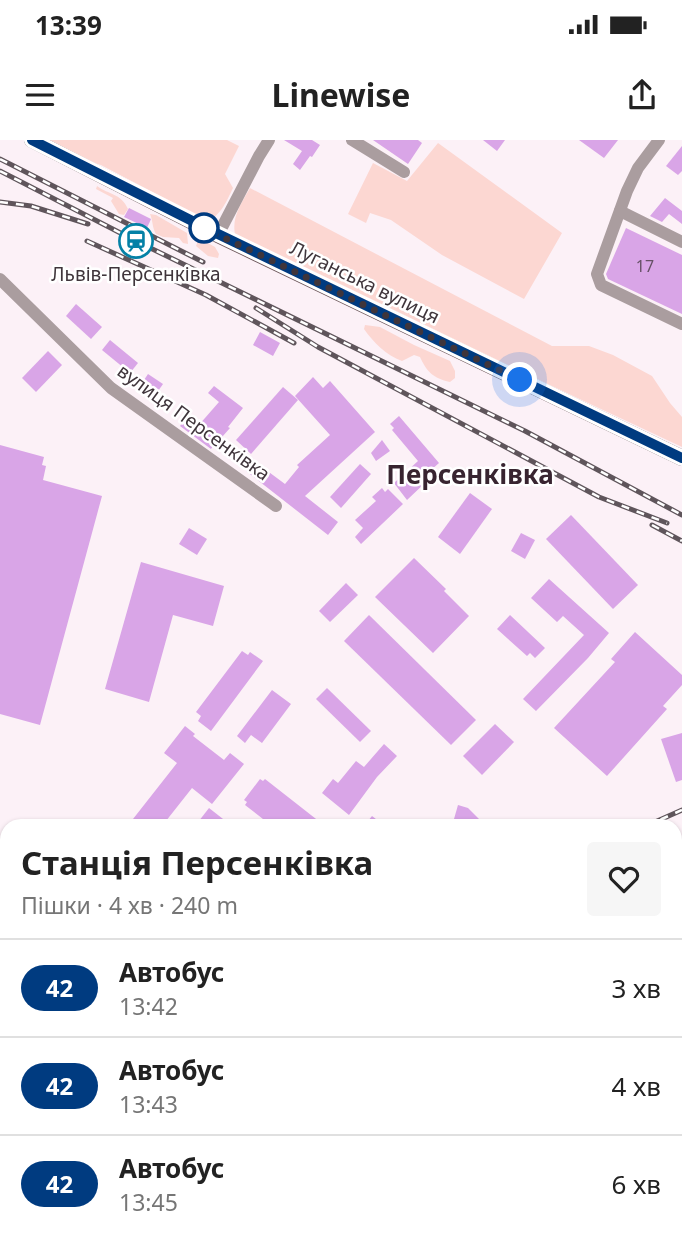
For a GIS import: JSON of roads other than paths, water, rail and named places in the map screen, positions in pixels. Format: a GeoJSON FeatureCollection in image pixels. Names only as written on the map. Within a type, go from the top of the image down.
{"type":"FeatureCollection","features":[{"type":"Feature","properties":{"kind":"main road","name":"Луганська вулиця"},"geometry":{"type":"LineString","coordinates":[[32,140],[218,234],[682,458]]}},
{"type":"Feature","properties":{"kind":"street"},"geometry":{"type":"LineString","coordinates":[[218,234],[269,140]]}},
{"type":"Feature","properties":{"kind":"street"},"geometry":{"type":"LineString","coordinates":[[352,140],[404,172]]}},
{"type":"Feature","properties":{"kind":"street"},"geometry":{"type":"LineString","coordinates":[[659,140],[638,167],[597,274],[601,285],[682,324]]}},
{"type":"Feature","properties":{"kind":"street"},"geometry":{"type":"LineString","coordinates":[[620,211],[682,242]]}},
{"type":"Feature","properties":{"kind":"street","name":"вулиця Персенківка"},"geometry":{"type":"LineString","coordinates":[[0,279],[111,388],[276,506]]}},
{"type":"Feature","properties":{"kind":"railway"},"geometry":{"type":"LineString","coordinates":[[0,159],[203,262]]}},
{"type":"Feature","properties":{"kind":"railway"},"geometry":{"type":"LineString","coordinates":[[0,171],[136,241],[525,431],[682,515]]}},
{"type":"Feature","properties":{"kind":"railway"},"geometry":{"type":"LineString","coordinates":[[0,202],[31,206],[88,224]]}},
{"type":"Feature","properties":{"kind":"railway"},"geometry":{"type":"LineString","coordinates":[[87,241],[206,295],[294,343]]}},
{"type":"Feature","properties":{"kind":"railway"},"geometry":{"type":"LineString","coordinates":[[256,308],[318,347],[599,497],[667,523]]}},
{"type":"Feature","properties":{"kind":"railway"},"geometry":{"type":"LineString","coordinates":[[652,525],[682,541]]}},
{"type":"Feature","properties":{"kind":"railway"},"geometry":{"type":"LineString","coordinates":[[662,819],[682,810]]}},
{"type":"Feature","properties":{"kind":"place","name":"Львів-Персенківка"},"geometry":{"type":"Point","coordinates":[136,241]}},
{"type":"Feature","properties":{"kind":"district","name":"Персенківка"},"geometry":{"type":"Point","coordinates":[470,474]}}]}
